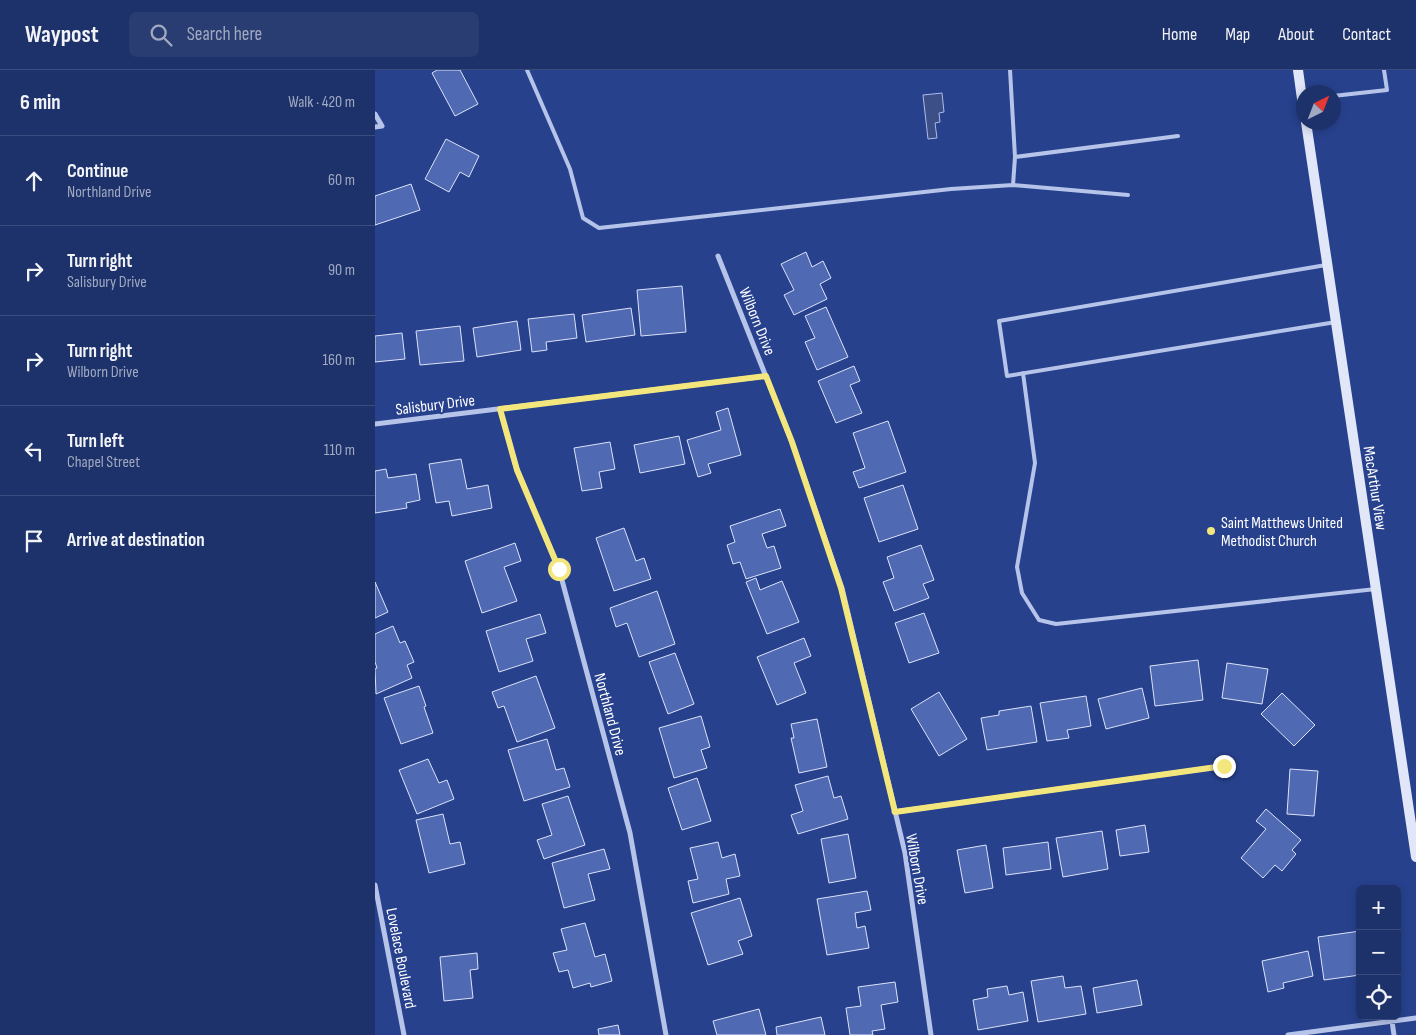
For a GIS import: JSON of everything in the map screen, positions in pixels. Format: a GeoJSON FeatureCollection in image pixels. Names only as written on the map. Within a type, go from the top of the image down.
{"type":"FeatureCollection","features":[{"type":"Feature","properties":{"kind":"street"},"geometry":{"type":"LineString","coordinates":[[1298,70],[1300,85]]}},
{"type":"Feature","properties":{"kind":"street"},"geometry":{"type":"LineString","coordinates":[[375,114],[382,126],[375,127]]}},
{"type":"Feature","properties":{"kind":"street","name":"MacArthur View"},"geometry":{"type":"LineString","coordinates":[[1307,130],[1416,857]]}},
{"type":"Feature","properties":{"kind":"street","name":"Wilborn Drive"},"geometry":{"type":"LineString","coordinates":[[718,256],[792,442],[841,588],[905,853],[931,1035]]}},
{"type":"Feature","properties":{"kind":"street","name":"Salisbury Drive"},"geometry":{"type":"LineString","coordinates":[[375,424],[766,376]]}},
{"type":"Feature","properties":{"kind":"street","name":"Northland Drive"},"geometry":{"type":"LineString","coordinates":[[500,409],[517,470],[559,569],[630,833],[666,1035]]}},
{"type":"Feature","properties":{"kind":"street"},"geometry":{"type":"LineString","coordinates":[[895,812],[1224,766]]}},
{"type":"Feature","properties":{"kind":"street","name":"Lovelace Boulevard"},"geometry":{"type":"LineString","coordinates":[[375,885],[404,1035]]}},
{"type":"Feature","properties":{"kind":"street"},"geometry":{"type":"LineString","coordinates":[[1289,1035],[1416,1018]]}},
{"type":"Feature","properties":{"kind":"street"},"geometry":{"type":"LineString","coordinates":[[1392,1021],[1394,1035]]}},
{"type":"Feature","properties":{"kind":"lane"},"geometry":{"type":"LineString","coordinates":[[527,70],[570,169],[583,218],[599,228],[951,189],[1013,185],[1128,195]]}},
{"type":"Feature","properties":{"kind":"lane"},"geometry":{"type":"LineString","coordinates":[[1010,70],[1015,157],[1013,185]]}},
{"type":"Feature","properties":{"kind":"lane"},"geometry":{"type":"LineString","coordinates":[[1341,95],[1387,90],[1384,70]]}},
{"type":"Feature","properties":{"kind":"lane"},"geometry":{"type":"LineString","coordinates":[[1015,157],[1178,136]]}},
{"type":"Feature","properties":{"kind":"lane"},"geometry":{"type":"LineString","coordinates":[[1327,265],[999,321],[1007,376],[1336,322]]}},
{"type":"Feature","properties":{"kind":"lane"},"geometry":{"type":"LineString","coordinates":[[1023,373],[1035,464],[1017,567],[1022,593],[1039,620],[1056,624],[1376,589]]}},
{"type":"Feature","properties":{"kind":"water"},"geometry":{"type":"Polygon","coordinates":[[[942,93],[944,112],[939,113],[940,122],[935,123],[937,138],[928,139],[923,95],[942,93]]]}},
{"type":"Feature","properties":{"kind":"building"},"geometry":{"type":"Polygon","coordinates":[[[437,70],[460,70],[478,104],[455,116],[432,73],[437,70]]]}},
{"type":"Feature","properties":{"kind":"building"},"geometry":{"type":"Polygon","coordinates":[[[446,139],[479,156],[469,177],[460,172],[449,192],[425,179],[446,139]]]}},
{"type":"Feature","properties":{"kind":"building"},"geometry":{"type":"Polygon","coordinates":[[[411,184],[420,210],[375,225],[375,196],[411,184]]]}},
{"type":"Feature","properties":{"kind":"building"},"geometry":{"type":"Polygon","coordinates":[[[806,252],[812,267],[823,261],[831,278],[820,284],[827,299],[794,315],[784,295],[794,290],[781,264],[806,252]]]}},
{"type":"Feature","properties":{"kind":"building"},"geometry":{"type":"Polygon","coordinates":[[[682,286],[686,332],[641,336],[637,290],[682,286]]]}},
{"type":"Feature","properties":{"kind":"building"},"geometry":{"type":"Polygon","coordinates":[[[826,307],[848,357],[817,370],[805,342],[815,338],[805,316],[826,307]]]}},
{"type":"Feature","properties":{"kind":"building"},"geometry":{"type":"Polygon","coordinates":[[[631,308],[635,335],[586,342],[582,315],[631,308]]]}},
{"type":"Feature","properties":{"kind":"building"},"geometry":{"type":"Polygon","coordinates":[[[574,314],[577,338],[546,342],[547,350],[532,352],[528,319],[574,314]]]}},
{"type":"Feature","properties":{"kind":"building"},"geometry":{"type":"Polygon","coordinates":[[[517,321],[521,350],[477,357],[473,328],[517,321]]]}},
{"type":"Feature","properties":{"kind":"building"},"geometry":{"type":"Polygon","coordinates":[[[460,326],[464,361],[420,365],[416,331],[460,326]]]}},
{"type":"Feature","properties":{"kind":"building"},"geometry":{"type":"Polygon","coordinates":[[[402,333],[405,359],[375,362],[375,336],[402,333]]]}},
{"type":"Feature","properties":{"kind":"building"},"geometry":{"type":"Polygon","coordinates":[[[854,366],[860,381],[850,385],[862,413],[836,423],[818,381],[854,366]]]}},
{"type":"Feature","properties":{"kind":"building"},"geometry":{"type":"Polygon","coordinates":[[[728,408],[741,455],[708,464],[711,473],[698,477],[687,440],[721,430],[716,412],[728,408]]]}},
{"type":"Feature","properties":{"kind":"building"},"geometry":{"type":"Polygon","coordinates":[[[888,421],[906,472],[859,488],[853,472],[865,468],[853,433],[888,421]]]}},
{"type":"Feature","properties":{"kind":"building"},"geometry":{"type":"Polygon","coordinates":[[[679,436],[685,464],[640,473],[634,445],[679,436]]]}},
{"type":"Feature","properties":{"kind":"building"},"geometry":{"type":"Polygon","coordinates":[[[610,442],[615,469],[599,472],[602,488],[582,491],[574,448],[610,442]]]}},
{"type":"Feature","properties":{"kind":"building"},"geometry":{"type":"Polygon","coordinates":[[[461,459],[467,489],[488,485],[492,508],[452,516],[449,501],[436,503],[429,464],[461,459]]]}},
{"type":"Feature","properties":{"kind":"building"},"geometry":{"type":"Polygon","coordinates":[[[386,469],[388,478],[416,474],[420,500],[406,503],[407,508],[375,513],[375,471],[386,469]]]}},
{"type":"Feature","properties":{"kind":"building"},"geometry":{"type":"Polygon","coordinates":[[[903,485],[918,529],[879,542],[864,498],[903,485]]]}},
{"type":"Feature","properties":{"kind":"building"},"geometry":{"type":"Polygon","coordinates":[[[780,509],[786,526],[762,534],[767,548],[774,546],[781,568],[746,579],[740,562],[733,564],[727,545],[735,542],[730,526],[780,509]]]}},
{"type":"Feature","properties":{"kind":"building"},"geometry":{"type":"Polygon","coordinates":[[[624,528],[636,561],[644,558],[651,579],[614,591],[596,538],[624,528]]]}},
{"type":"Feature","properties":{"kind":"building"},"geometry":{"type":"Polygon","coordinates":[[[515,543],[521,561],[504,567],[517,601],[482,613],[465,561],[515,543]]]}},
{"type":"Feature","properties":{"kind":"building"},"geometry":{"type":"Polygon","coordinates":[[[921,545],[934,580],[923,584],[929,598],[894,611],[883,582],[894,578],[887,557],[921,545]]]}},
{"type":"Feature","properties":{"kind":"building"},"geometry":{"type":"Polygon","coordinates":[[[756,578],[760,590],[782,581],[799,622],[767,634],[746,582],[756,578]]]}},
{"type":"Feature","properties":{"kind":"building"},"geometry":{"type":"Polygon","coordinates":[[[375,582],[388,612],[375,618],[375,582]]]}},
{"type":"Feature","properties":{"kind":"building"},"geometry":{"type":"Polygon","coordinates":[[[657,591],[675,644],[639,657],[627,623],[616,627],[610,608],[657,591]]]}},
{"type":"Feature","properties":{"kind":"building"},"geometry":{"type":"Polygon","coordinates":[[[924,613],[939,653],[909,663],[895,623],[924,613]]]}},
{"type":"Feature","properties":{"kind":"building"},"geometry":{"type":"Polygon","coordinates":[[[540,614],[546,633],[526,639],[533,661],[499,672],[486,631],[540,614]]]}},
{"type":"Feature","properties":{"kind":"building"},"geometry":{"type":"Polygon","coordinates":[[[393,626],[400,643],[405,641],[414,662],[407,665],[412,678],[376,694],[375,634],[393,626]]]}},
{"type":"Feature","properties":{"kind":"building"},"geometry":{"type":"Polygon","coordinates":[[[804,638],[811,656],[794,663],[806,693],[777,705],[757,657],[804,638]]]}},
{"type":"Feature","properties":{"kind":"building"},"geometry":{"type":"Polygon","coordinates":[[[675,653],[694,704],[668,714],[649,662],[675,653]]]}},
{"type":"Feature","properties":{"kind":"building"},"geometry":{"type":"Polygon","coordinates":[[[1198,660],[1203,700],[1155,706],[1150,666],[1198,660]]]}},
{"type":"Feature","properties":{"kind":"building"},"geometry":{"type":"Polygon","coordinates":[[[1227,663],[1268,669],[1262,704],[1222,698],[1227,663]]]}},
{"type":"Feature","properties":{"kind":"building"},"geometry":{"type":"Polygon","coordinates":[[[536,676],[555,728],[517,742],[504,706],[498,708],[492,692],[536,676]]]}},
{"type":"Feature","properties":{"kind":"building"},"geometry":{"type":"Polygon","coordinates":[[[419,686],[433,733],[401,744],[384,698],[419,686]]]}},
{"type":"Feature","properties":{"kind":"building"},"geometry":{"type":"Polygon","coordinates":[[[1142,688],[1149,718],[1106,729],[1098,699],[1142,688]]]}},
{"type":"Feature","properties":{"kind":"building"},"geometry":{"type":"Polygon","coordinates":[[[939,692],[967,739],[939,756],[911,709],[939,692]]]}},
{"type":"Feature","properties":{"kind":"building"},"geometry":{"type":"Polygon","coordinates":[[[1282,693],[1315,725],[1294,746],[1261,714],[1282,693]]]}},
{"type":"Feature","properties":{"kind":"building"},"geometry":{"type":"Polygon","coordinates":[[[1086,696],[1091,726],[1067,730],[1069,738],[1047,741],[1040,703],[1086,696]]]}},
{"type":"Feature","properties":{"kind":"building"},"geometry":{"type":"Polygon","coordinates":[[[1031,706],[1037,742],[987,750],[981,718],[999,715],[999,711],[1031,706]]]}},
{"type":"Feature","properties":{"kind":"building"},"geometry":{"type":"Polygon","coordinates":[[[701,716],[710,747],[701,750],[707,768],[674,778],[659,728],[701,716]]]}},
{"type":"Feature","properties":{"kind":"building"},"geometry":{"type":"Polygon","coordinates":[[[817,719],[827,767],[799,773],[791,738],[794,738],[791,724],[817,719]]]}},
{"type":"Feature","properties":{"kind":"building"},"geometry":{"type":"Polygon","coordinates":[[[547,739],[556,770],[564,768],[570,787],[524,801],[508,750],[547,739]]]}},
{"type":"Feature","properties":{"kind":"building"},"geometry":{"type":"Polygon","coordinates":[[[428,759],[439,783],[447,780],[454,799],[417,814],[399,770],[428,759]]]}},
{"type":"Feature","properties":{"kind":"building"},"geometry":{"type":"Polygon","coordinates":[[[1290,769],[1318,771],[1314,816],[1287,814],[1290,769]]]}},
{"type":"Feature","properties":{"kind":"building"},"geometry":{"type":"Polygon","coordinates":[[[828,776],[834,798],[841,796],[848,819],[798,834],[791,815],[803,811],[795,785],[828,776]]]}},
{"type":"Feature","properties":{"kind":"building"},"geometry":{"type":"Polygon","coordinates":[[[697,778],[711,821],[682,830],[668,788],[697,778]]]}},
{"type":"Feature","properties":{"kind":"building"},"geometry":{"type":"Polygon","coordinates":[[[568,796],[585,845],[544,859],[537,840],[552,835],[542,804],[568,796]]]}},
{"type":"Feature","properties":{"kind":"building"},"geometry":{"type":"Polygon","coordinates":[[[1266,809],[1301,840],[1292,850],[1296,854],[1282,871],[1275,865],[1263,878],[1241,858],[1266,829],[1256,821],[1266,809]]]}},
{"type":"Feature","properties":{"kind":"building"},"geometry":{"type":"Polygon","coordinates":[[[443,814],[450,844],[460,842],[465,864],[429,873],[416,820],[443,814]]]}},
{"type":"Feature","properties":{"kind":"building"},"geometry":{"type":"Polygon","coordinates":[[[1145,825],[1149,852],[1120,856],[1116,830],[1145,825]]]}},
{"type":"Feature","properties":{"kind":"building"},"geometry":{"type":"Polygon","coordinates":[[[1102,831],[1108,869],[1063,877],[1056,838],[1102,831]]]}},
{"type":"Feature","properties":{"kind":"building"},"geometry":{"type":"Polygon","coordinates":[[[848,834],[856,878],[829,883],[821,839],[848,834]]]}},
{"type":"Feature","properties":{"kind":"building"},"geometry":{"type":"Polygon","coordinates":[[[718,842],[722,858],[735,854],[740,876],[726,879],[729,894],[693,903],[688,881],[698,879],[690,848],[718,842]]]}},
{"type":"Feature","properties":{"kind":"building"},"geometry":{"type":"Polygon","coordinates":[[[1048,842],[1051,869],[1006,875],[1003,848],[1048,842]]]}},
{"type":"Feature","properties":{"kind":"building"},"geometry":{"type":"Polygon","coordinates":[[[986,845],[993,888],[965,893],[957,850],[986,845]]]}},
{"type":"Feature","properties":{"kind":"building"},"geometry":{"type":"Polygon","coordinates":[[[604,849],[610,869],[588,874],[595,900],[564,908],[552,863],[604,849]]]}},
{"type":"Feature","properties":{"kind":"building"},"geometry":{"type":"Polygon","coordinates":[[[867,891],[871,910],[855,913],[857,928],[865,926],[869,948],[827,955],[817,899],[867,891]]]}},
{"type":"Feature","properties":{"kind":"building"},"geometry":{"type":"Polygon","coordinates":[[[740,898],[752,936],[738,941],[743,954],[708,965],[691,913],[740,898]]]}},
{"type":"Feature","properties":{"kind":"building"},"geometry":{"type":"Polygon","coordinates":[[[585,923],[595,957],[605,954],[612,981],[591,987],[590,983],[573,988],[568,970],[559,972],[553,953],[567,950],[561,929],[585,923]]]}},
{"type":"Feature","properties":{"kind":"building"},"geometry":{"type":"Polygon","coordinates":[[[1356,932],[1356,976],[1324,980],[1318,937],[1356,932]]]}},
{"type":"Feature","properties":{"kind":"building"},"geometry":{"type":"Polygon","coordinates":[[[1308,951],[1313,976],[1283,983],[1284,988],[1268,992],[1262,961],[1308,951]]]}},
{"type":"Feature","properties":{"kind":"building"},"geometry":{"type":"Polygon","coordinates":[[[477,953],[478,969],[470,970],[473,998],[444,1001],[440,957],[477,953]]]}},
{"type":"Feature","properties":{"kind":"building"},"geometry":{"type":"Polygon","coordinates":[[[1063,976],[1065,988],[1081,986],[1086,1014],[1038,1022],[1031,981],[1063,976]]]}},
{"type":"Feature","properties":{"kind":"building"},"geometry":{"type":"Polygon","coordinates":[[[1137,980],[1142,1005],[1097,1013],[1093,988],[1137,980]]]}},
{"type":"Feature","properties":{"kind":"building"},"geometry":{"type":"Polygon","coordinates":[[[895,982],[898,1002],[881,1005],[885,1029],[872,1031],[873,1035],[850,1035],[846,1008],[861,1006],[858,987],[895,982]]]}},
{"type":"Feature","properties":{"kind":"building"},"geometry":{"type":"Polygon","coordinates":[[[1007,986],[1009,995],[1023,992],[1028,1021],[978,1030],[973,1000],[988,997],[987,989],[1007,986]]]}},
{"type":"Feature","properties":{"kind":"building"},"geometry":{"type":"Polygon","coordinates":[[[759,1009],[766,1035],[717,1035],[713,1021],[759,1009]]]}},
{"type":"Feature","properties":{"kind":"building"},"geometry":{"type":"Polygon","coordinates":[[[821,1017],[825,1035],[777,1035],[776,1027],[821,1017]]]}},
{"type":"Feature","properties":{"kind":"building"},"geometry":{"type":"Polygon","coordinates":[[[618,1025],[620,1035],[599,1035],[598,1029],[618,1025]]]}},
{"type":"Feature","properties":{"kind":"place","name":"Saint Matthews United Methodist Church"},"geometry":{"type":"Point","coordinates":[1211,531]}},
{"type":"Feature","properties":{"kind":"route"},"geometry":{"type":"LineString","coordinates":[[559,569],[517,470],[500,409],[766,376],[792,442],[841,588],[895,812],[1224,766]]}}]}
